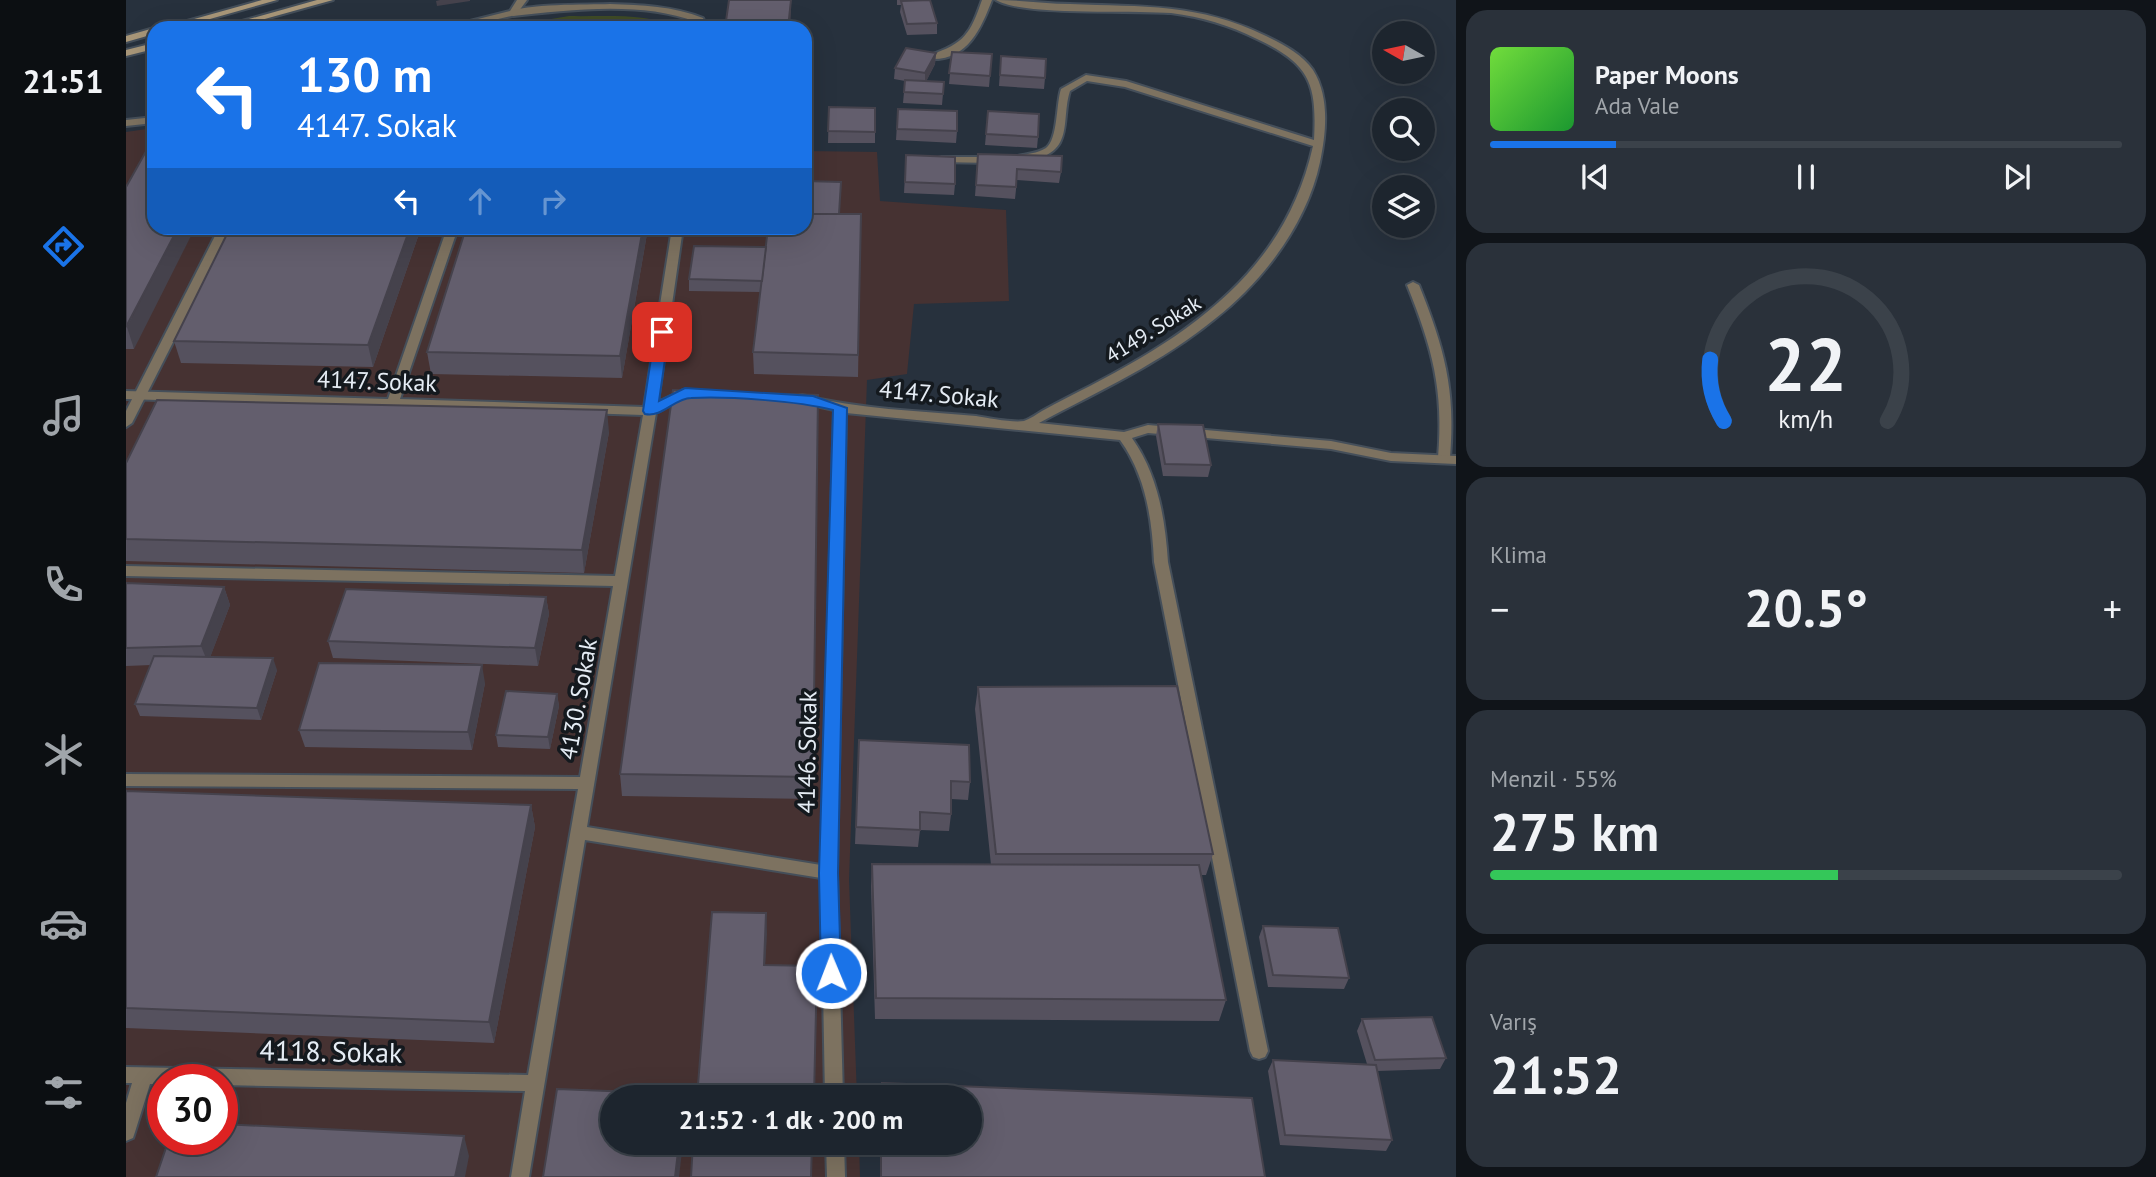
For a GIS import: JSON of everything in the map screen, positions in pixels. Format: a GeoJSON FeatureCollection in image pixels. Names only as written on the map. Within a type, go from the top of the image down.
{"type":"FeatureCollection","features":[{"type":"Feature","properties":{"kind":"main road"},"geometry":{"type":"LineString","coordinates":[[193,21],[272,0]]}},
{"type":"Feature","properties":{"kind":"main road"},"geometry":{"type":"LineString","coordinates":[[248,21],[328,0]]}},
{"type":"Feature","properties":{"kind":"main road"},"geometry":{"type":"LineString","coordinates":[[126,39],[147,34]]}},
{"type":"Feature","properties":{"kind":"main road"},"geometry":{"type":"LineString","coordinates":[[126,54],[147,48]]}},
{"type":"Feature","properties":{"kind":"street"},"geometry":{"type":"LineString","coordinates":[[513,13],[522,0]]}},
{"type":"Feature","properties":{"kind":"street"},"geometry":{"type":"LineString","coordinates":[[933,57],[967,44],[987,0]]}},
{"type":"Feature","properties":{"kind":"street","name":"4149. Sokak"},"geometry":{"type":"LineString","coordinates":[[1001,0],[1036,6],[1184,11],[1222,20],[1271,44],[1305,66],[1319,103],[1319,145],[1308,193],[1253,277],[1213,315],[1172,344],[1026,425]]}},
{"type":"Feature","properties":{"kind":"street"},"geometry":{"type":"LineString","coordinates":[[478,21],[567,6],[651,7],[691,13],[700,21]]}},
{"type":"Feature","properties":{"kind":"street"},"geometry":{"type":"LineString","coordinates":[[942,160],[1011,159],[1048,150],[1056,144],[1062,128],[1066,89],[1079,80],[1093,78],[1160,94],[1319,145]]}},
{"type":"Feature","properties":{"kind":"street"},"geometry":{"type":"LineString","coordinates":[[126,123],[147,121]]}},
{"type":"Feature","properties":{"kind":"street"},"geometry":{"type":"LineString","coordinates":[[126,423],[221,235]]}},
{"type":"Feature","properties":{"kind":"street"},"geometry":{"type":"LineString","coordinates":[[392,405],[451,235]]}},
{"type":"Feature","properties":{"kind":"street","name":"4130. Sokak"},"geometry":{"type":"LineString","coordinates":[[520,1177],[622,581],[677,235]]}},
{"type":"Feature","properties":{"kind":"street"},"geometry":{"type":"LineString","coordinates":[[1413,285],[1439,349],[1445,378],[1450,459]]}},
{"type":"Feature","properties":{"kind":"street","name":"4147. Sokak"},"geometry":{"type":"LineString","coordinates":[[126,395],[650,411],[685,393],[698,394]]}},
{"type":"Feature","properties":{"kind":"street","name":"4147. Sokak"},"geometry":{"type":"LineString","coordinates":[[787,399],[813,400],[840,408],[1124,436],[1148,429],[1331,445],[1391,457],[1450,459]]}},
{"type":"Feature","properties":{"kind":"street","name":"4146. Sokak"},"geometry":{"type":"LineString","coordinates":[[834,1085],[829,873],[840,408]]}},
{"type":"Feature","properties":{"kind":"street"},"geometry":{"type":"LineString","coordinates":[[1124,436],[1138,453],[1153,498],[1161,562],[1259,1051]]}},
{"type":"Feature","properties":{"kind":"street"},"geometry":{"type":"LineString","coordinates":[[126,571],[622,581]]}},
{"type":"Feature","properties":{"kind":"street"},"geometry":{"type":"LineString","coordinates":[[126,780],[587,783]]}},
{"type":"Feature","properties":{"kind":"street"},"geometry":{"type":"LineString","coordinates":[[579,832],[829,873]]}},
{"type":"Feature","properties":{"kind":"street"},"geometry":{"type":"LineString","coordinates":[[126,1132],[135,1075]]}},
{"type":"Feature","properties":{"kind":"street","name":"4118. Sokak"},"geometry":{"type":"LineString","coordinates":[[135,1075],[536,1083]]}},
{"type":"Feature","properties":{"kind":"street"},"geometry":{"type":"LineString","coordinates":[[835,1155],[836,1177]]}},
{"type":"Feature","properties":{"kind":"shaded area"},"geometry":{"type":"Polygon","coordinates":[[[147,129],[147,235],[812,235],[812,151],[877,152],[880,201],[1006,210],[1009,301],[914,304],[907,374],[867,380],[849,880],[857,1085],[600,1085],[600,1155],[859,1155],[860,1177],[126,1177],[126,132],[147,129]]]}},
{"type":"Feature","properties":{"kind":"green space"},"geometry":{"type":"Polygon","coordinates":[[[569,16],[610,16],[657,21],[539,21],[569,16]]]}},
{"type":"Feature","properties":{"kind":"building"},"geometry":{"type":"Polygon","coordinates":[[[729,0],[791,0],[789,21],[726,21],[729,0]]]}},
{"type":"Feature","properties":{"kind":"building"},"geometry":{"type":"Polygon","coordinates":[[[930,0],[937,23],[907,24],[901,1],[930,0]]]}},
{"type":"Feature","properties":{"kind":"building"},"geometry":{"type":"Polygon","coordinates":[[[906,48],[936,53],[925,73],[895,68],[906,48]]]}},
{"type":"Feature","properties":{"kind":"building"},"geometry":{"type":"Polygon","coordinates":[[[952,52],[992,54],[990,76],[949,73],[952,52]]]}},
{"type":"Feature","properties":{"kind":"building"},"geometry":{"type":"Polygon","coordinates":[[[1001,56],[1046,59],[1045,78],[1000,75],[1001,56]]]}},
{"type":"Feature","properties":{"kind":"building"},"geometry":{"type":"Polygon","coordinates":[[[905,80],[944,82],[943,94],[904,92],[905,80]]]}},
{"type":"Feature","properties":{"kind":"building"},"geometry":{"type":"Polygon","coordinates":[[[829,107],[875,108],[875,132],[828,131],[829,107]]]}},
{"type":"Feature","properties":{"kind":"building"},"geometry":{"type":"Polygon","coordinates":[[[898,109],[957,111],[957,131],[897,129],[898,109]]]}},
{"type":"Feature","properties":{"kind":"building"},"geometry":{"type":"Polygon","coordinates":[[[988,111],[1039,114],[1038,137],[986,134],[988,111]]]}},
{"type":"Feature","properties":{"kind":"building"},"geometry":{"type":"Polygon","coordinates":[[[147,150],[147,235],[174,235],[126,327],[126,187],[147,150]]]}},
{"type":"Feature","properties":{"kind":"building"},"geometry":{"type":"Polygon","coordinates":[[[978,154],[1062,156],[1061,172],[1017,169],[1016,187],[976,185],[978,154]]]}},
{"type":"Feature","properties":{"kind":"building"},"geometry":{"type":"Polygon","coordinates":[[[906,155],[955,157],[955,184],[905,182],[906,155]]]}},
{"type":"Feature","properties":{"kind":"building"},"geometry":{"type":"Polygon","coordinates":[[[812,181],[841,182],[839,214],[812,214],[812,181]]]}},
{"type":"Feature","properties":{"kind":"building"},"geometry":{"type":"Polygon","coordinates":[[[812,214],[861,214],[858,355],[753,352],[767,235],[812,235],[812,214]]]}},
{"type":"Feature","properties":{"kind":"building"},"geometry":{"type":"Polygon","coordinates":[[[227,235],[407,235],[368,345],[174,341],[227,235]]]}},
{"type":"Feature","properties":{"kind":"building"},"geometry":{"type":"Polygon","coordinates":[[[464,235],[642,235],[620,356],[427,352],[464,235]]]}},
{"type":"Feature","properties":{"kind":"building"},"geometry":{"type":"Polygon","coordinates":[[[694,246],[766,247],[762,281],[689,279],[694,246]]]}},
{"type":"Feature","properties":{"kind":"building"},"geometry":{"type":"Polygon","coordinates":[[[673,390],[818,395],[813,777],[620,774],[673,390]]]}},
{"type":"Feature","properties":{"kind":"building"},"geometry":{"type":"Polygon","coordinates":[[[157,400],[607,410],[582,550],[126,539],[126,463],[157,400]]]}},
{"type":"Feature","properties":{"kind":"building"},"geometry":{"type":"Polygon","coordinates":[[[1158,424],[1203,425],[1211,465],[1165,464],[1158,424]]]}},
{"type":"Feature","properties":{"kind":"building"},"geometry":{"type":"Polygon","coordinates":[[[126,583],[224,587],[201,646],[126,648],[126,583]]]}},
{"type":"Feature","properties":{"kind":"building"},"geometry":{"type":"Polygon","coordinates":[[[346,589],[546,597],[535,648],[328,641],[346,589]]]}},
{"type":"Feature","properties":{"kind":"building"},"geometry":{"type":"Polygon","coordinates":[[[154,656],[273,658],[257,708],[135,704],[154,656]]]}},
{"type":"Feature","properties":{"kind":"building"},"geometry":{"type":"Polygon","coordinates":[[[319,663],[482,665],[468,732],[299,730],[319,663]]]}},
{"type":"Feature","properties":{"kind":"building"},"geometry":{"type":"Polygon","coordinates":[[[1177,686],[1213,854],[996,854],[978,687],[1177,686]]]}},
{"type":"Feature","properties":{"kind":"building"},"geometry":{"type":"Polygon","coordinates":[[[506,691],[557,694],[548,737],[496,735],[506,691]]]}},
{"type":"Feature","properties":{"kind":"building"},"geometry":{"type":"Polygon","coordinates":[[[859,740],[969,745],[970,782],[951,781],[951,814],[920,812],[920,830],[856,827],[859,740]]]}},
{"type":"Feature","properties":{"kind":"building"},"geometry":{"type":"Polygon","coordinates":[[[126,791],[531,805],[489,1022],[126,1008],[126,791]]]}},
{"type":"Feature","properties":{"kind":"building"},"geometry":{"type":"Polygon","coordinates":[[[872,864],[1199,865],[1226,1000],[876,998],[872,864]]]}},
{"type":"Feature","properties":{"kind":"building"},"geometry":{"type":"Polygon","coordinates":[[[712,912],[766,913],[764,965],[817,966],[814,1085],[698,1085],[712,912]]]}},
{"type":"Feature","properties":{"kind":"building"},"geometry":{"type":"Polygon","coordinates":[[[1263,926],[1338,928],[1349,978],[1273,975],[1263,926]]]}},
{"type":"Feature","properties":{"kind":"building"},"geometry":{"type":"Polygon","coordinates":[[[1432,1017],[1446,1058],[1375,1060],[1362,1019],[1432,1017]]]}},
{"type":"Feature","properties":{"kind":"building"},"geometry":{"type":"Polygon","coordinates":[[[1273,1060],[1376,1065],[1392,1140],[1285,1135],[1273,1060]]]}},
{"type":"Feature","properties":{"kind":"building"},"geometry":{"type":"Polygon","coordinates":[[[882,1083],[931,1085],[882,1085],[882,1083]]]}},
{"type":"Feature","properties":{"kind":"building"},"geometry":{"type":"Polygon","coordinates":[[[982,1087],[1252,1098],[1265,1177],[881,1177],[881,1155],[982,1155],[982,1087]]]}},
{"type":"Feature","properties":{"kind":"building"},"geometry":{"type":"Polygon","coordinates":[[[557,1089],[600,1091],[600,1155],[678,1155],[675,1177],[543,1177],[557,1089]]]}},
{"type":"Feature","properties":{"kind":"building"},"geometry":{"type":"Polygon","coordinates":[[[238,1125],[464,1136],[455,1177],[156,1177],[164,1155],[238,1155],[238,1125]]]}},
{"type":"Feature","properties":{"kind":"building"},"geometry":{"type":"Polygon","coordinates":[[[692,1155],[812,1155],[811,1177],[691,1177],[692,1155]]]}},
{"type":"Feature","properties":{"kind":"route"},"geometry":{"type":"LineString","coordinates":[[662,332],[650,411],[685,393],[813,400],[840,408],[829,873],[831,973]]}}]}
